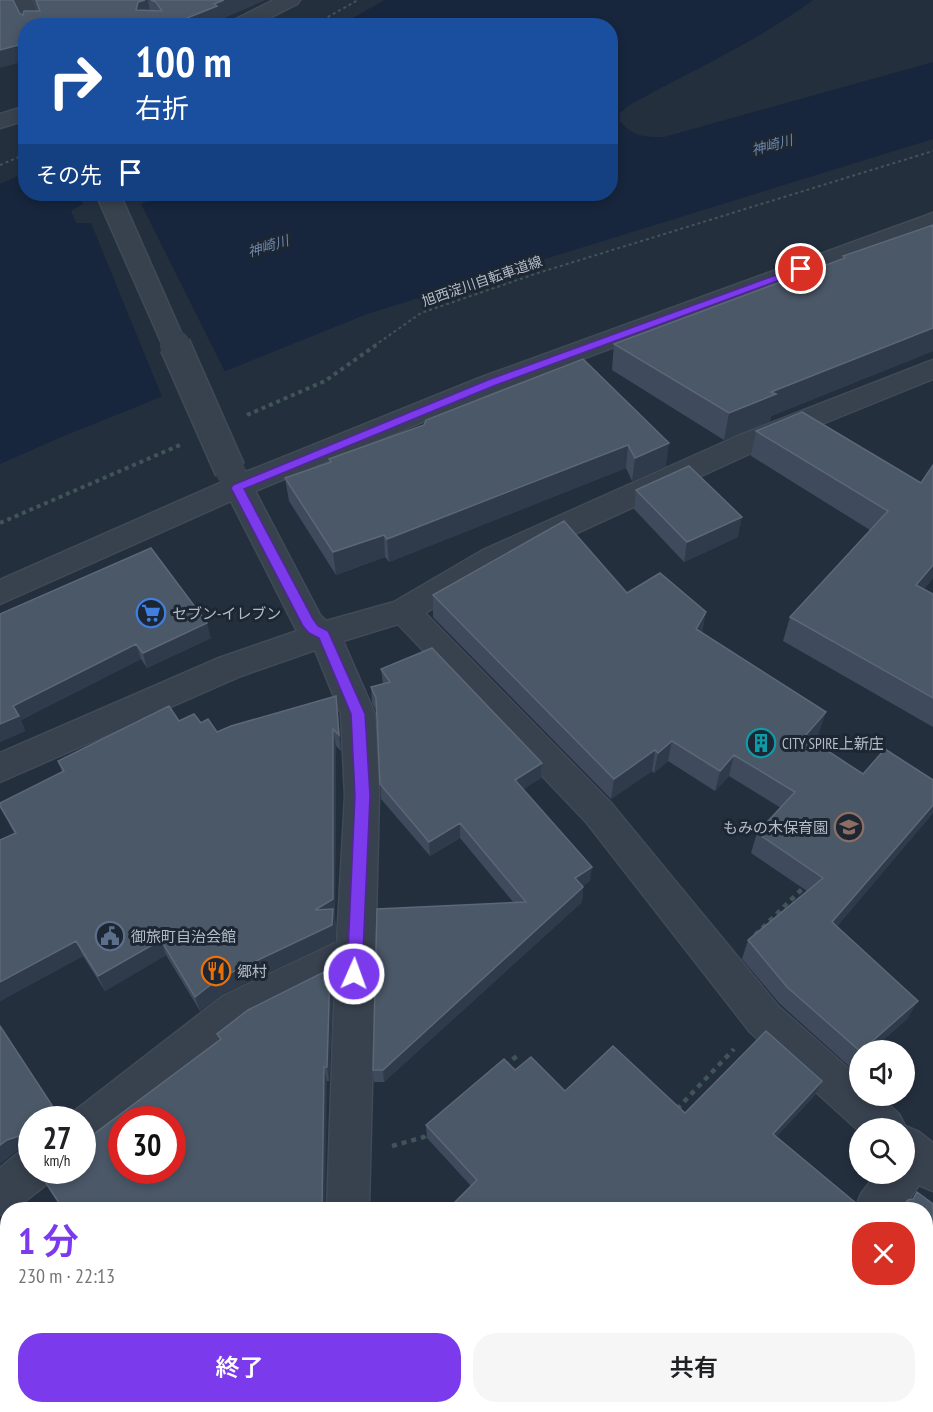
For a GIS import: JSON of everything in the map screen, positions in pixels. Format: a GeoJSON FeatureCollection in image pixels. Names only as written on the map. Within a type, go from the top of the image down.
{"type":"FeatureCollection","features":[{"type":"Feature","properties":{"kind":"street"},"geometry":{"type":"LineString","coordinates":[[22,0],[30,18]]}},
{"type":"Feature","properties":{"kind":"street"},"geometry":{"type":"LineString","coordinates":[[249,0],[269,11]]}},
{"type":"Feature","properties":{"kind":"street"},"geometry":{"type":"LineString","coordinates":[[254,18],[290,0]]}},
{"type":"Feature","properties":{"kind":"street"},"geometry":{"type":"LineString","coordinates":[[0,121],[18,115]]}},
{"type":"Feature","properties":{"kind":"street"},"geometry":{"type":"LineString","coordinates":[[111,201],[234,479],[308,622],[313,629],[324,634],[358,714],[362,796],[348,1202]]}},
{"type":"Feature","properties":{"kind":"street"},"geometry":{"type":"LineString","coordinates":[[0,593],[234,479],[933,220]]}},
{"type":"Feature","properties":{"kind":"street"},"geometry":{"type":"LineString","coordinates":[[0,768],[230,667],[324,634],[404,611],[494,558],[750,442],[933,369]]}},
{"type":"Feature","properties":{"kind":"street"},"geometry":{"type":"LineString","coordinates":[[404,611],[599,813],[764,1019],[874,1118]]}},
{"type":"Feature","properties":{"kind":"street"},"geometry":{"type":"LineString","coordinates":[[96,1119],[237,1009],[355,951]]}},
{"type":"Feature","properties":{"kind":"street"},"geometry":{"type":"LineString","coordinates":[[0,1194],[18,1180]]}},
{"type":"Feature","properties":{"kind":"street"},"geometry":{"type":"LineString","coordinates":[[881,1202],[896,1184]]}},
{"type":"Feature","properties":{"kind":"path"},"geometry":{"type":"LineString","coordinates":[[326,18],[358,0]]}},
{"type":"Feature","properties":{"kind":"path","name":"旭西淀川自転車道線"},"geometry":{"type":"LineString","coordinates":[[238,419],[325,381],[421,313],[538,273],[933,151]]}},
{"type":"Feature","properties":{"kind":"path"},"geometry":{"type":"LineString","coordinates":[[0,165],[18,157]]}},
{"type":"Feature","properties":{"kind":"path"},"geometry":{"type":"LineString","coordinates":[[0,523],[184,443]]}},
{"type":"Feature","properties":{"kind":"path"},"geometry":{"type":"LineString","coordinates":[[720,964],[771,921],[803,888]]}},
{"type":"Feature","properties":{"kind":"path"},"geometry":{"type":"LineString","coordinates":[[668,1118],[764,1019]]}},
{"type":"Feature","properties":{"kind":"path"},"geometry":{"type":"LineString","coordinates":[[501,1070],[518,1054]]}},
{"type":"Feature","properties":{"kind":"path"},"geometry":{"type":"LineString","coordinates":[[350,1152],[370,1152],[424,1137],[432,1130]]}},
{"type":"Feature","properties":{"kind":"water","name":"神崎川"},"geometry":{"type":"Polygon","coordinates":[[[385,0],[813,0],[768,30],[628,106],[620,113],[620,121],[640,135],[664,137],[933,62],[933,139],[367,314],[0,464],[0,184],[18,176],[18,201],[618,201],[618,18],[353,18],[385,0]]]}},
{"type":"Feature","properties":{"kind":"pier"},"geometry":{"type":"Polygon","coordinates":[[[82,201],[147,201],[141,204],[226,374],[163,399],[91,223],[76,223],[71,211],[83,204],[82,201]]]}},
{"type":"Feature","properties":{"kind":"building"},"geometry":{"type":"Polygon","coordinates":[[[0,0],[13,0],[20,14],[23,15],[24,11],[40,11],[36,0],[145,0],[138,2],[136,10],[162,11],[156,2],[151,0],[224,0],[214,4],[217,6],[187,18],[18,18],[18,45],[0,50],[0,0]]]}},
{"type":"Feature","properties":{"kind":"building"},"geometry":{"type":"Polygon","coordinates":[[[933,225],[933,328],[771,392],[776,394],[729,413],[614,344],[845,258],[843,256],[933,225]]]}},
{"type":"Feature","properties":{"kind":"building"},"geometry":{"type":"Polygon","coordinates":[[[583,359],[669,443],[635,458],[628,445],[387,539],[384,535],[333,552],[285,478],[331,462],[329,459],[424,425],[426,420],[583,359]]]}},
{"type":"Feature","properties":{"kind":"building"},"geometry":{"type":"Polygon","coordinates":[[[802,412],[921,483],[933,465],[933,565],[916,585],[933,594],[933,698],[790,617],[888,511],[756,431],[802,412]]]}},
{"type":"Feature","properties":{"kind":"building"},"geometry":{"type":"Polygon","coordinates":[[[689,466],[742,517],[687,542],[636,490],[689,466]]]}},
{"type":"Feature","properties":{"kind":"building"},"geometry":{"type":"Polygon","coordinates":[[[564,521],[627,593],[660,573],[706,612],[696,629],[826,712],[805,736],[863,774],[885,749],[933,780],[933,805],[832,922],[918,1001],[873,1040],[849,1041],[787,987],[748,940],[823,878],[757,833],[795,792],[734,755],[720,771],[672,741],[658,753],[655,750],[614,779],[433,595],[564,521]]]}},
{"type":"Feature","properties":{"kind":"building"},"geometry":{"type":"Polygon","coordinates":[[[151,548],[207,623],[143,653],[136,644],[13,706],[19,716],[0,724],[0,614],[151,548]]]}},
{"type":"Feature","properties":{"kind":"building"},"geometry":{"type":"Polygon","coordinates":[[[432,648],[542,763],[515,780],[592,867],[575,878],[583,887],[383,1070],[373,1070],[377,909],[526,902],[460,823],[429,842],[380,784],[376,698],[371,687],[390,682],[381,669],[432,648]]]}},
{"type":"Feature","properties":{"kind":"building"},"geometry":{"type":"Polygon","coordinates":[[[336,696],[339,735],[333,729],[333,899],[315,910],[333,909],[332,925],[218,979],[195,997],[161,940],[98,976],[76,941],[0,982],[0,840],[16,833],[0,803],[64,771],[58,761],[169,706],[179,721],[194,714],[201,723],[208,719],[217,732],[336,696]]]}},
{"type":"Feature","properties":{"kind":"building"},"geometry":{"type":"Polygon","coordinates":[[[330,969],[327,1067],[324,1067],[322,1202],[58,1202],[47,1184],[96,1184],[96,1133],[108,1124],[108,1184],[186,1184],[186,1106],[131,1106],[221,1039],[217,1034],[248,1010],[330,969]]]}},
{"type":"Feature","properties":{"kind":"building"},"geometry":{"type":"Polygon","coordinates":[[[0,1026],[52,1106],[18,1106],[18,1136],[0,1145],[0,1026]]]}},
{"type":"Feature","properties":{"kind":"building"},"geometry":{"type":"Polygon","coordinates":[[[766,1031],[822,1081],[773,1134],[855,1202],[455,1202],[477,1180],[426,1125],[504,1059],[515,1070],[531,1057],[565,1091],[613,1046],[685,1113],[766,1031]]]}},
{"type":"Feature","properties":{"kind":"building"},"geometry":{"type":"Polygon","coordinates":[[[917,1192],[930,1202],[906,1202],[913,1199],[917,1192]]]}},
{"type":"Feature","properties":{"kind":"place","name":"セブン-イレブン"},"geometry":{"type":"Point","coordinates":[151,613]}},
{"type":"Feature","properties":{"kind":"place","name":"CITY SPIRE上新庄"},"geometry":{"type":"Point","coordinates":[761,743]}},
{"type":"Feature","properties":{"kind":"place","name":"もみの木保育園"},"geometry":{"type":"Point","coordinates":[849,827]}},
{"type":"Feature","properties":{"kind":"place","name":"御旅町自治会館"},"geometry":{"type":"Point","coordinates":[110,936]}},
{"type":"Feature","properties":{"kind":"place","name":"郷村"},"geometry":{"type":"Point","coordinates":[216,971]}},
{"type":"Feature","properties":{"kind":"route"},"geometry":{"type":"LineString","coordinates":[[354,974],[362,796],[358,714],[324,634],[313,629],[308,622],[237,488],[492,383],[801,269]]}}]}
